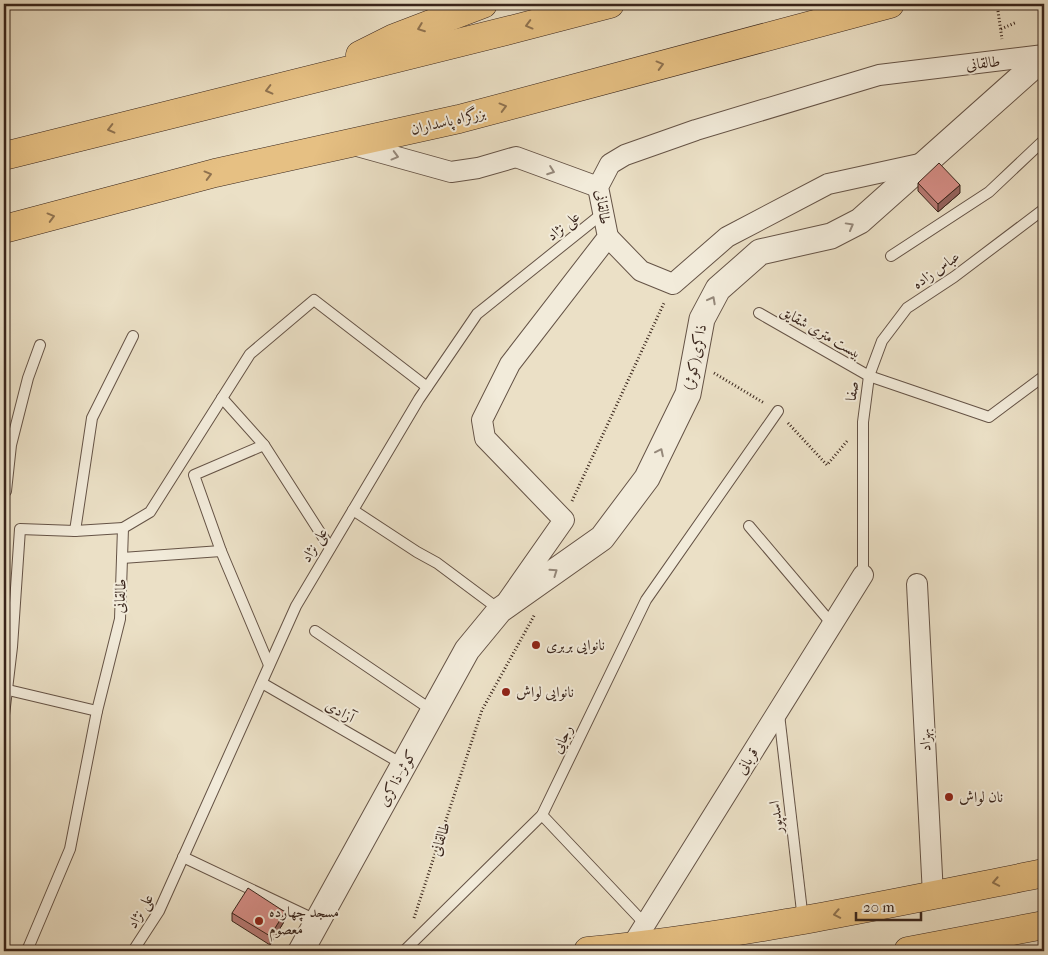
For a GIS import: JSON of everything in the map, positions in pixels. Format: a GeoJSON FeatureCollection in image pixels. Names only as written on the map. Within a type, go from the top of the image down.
{"type":"FeatureCollection","features":[{"type":"Feature","properties":{"kind":"main road"},"geometry":{"type":"LineString","coordinates":[[307,80],[394,38],[483,4]]}},
{"type":"Feature","properties":{"kind":"main road"},"geometry":{"type":"LineString","coordinates":[[4,156],[610,4]]}},
{"type":"Feature","properties":{"kind":"main road","name":"بزرگراه پاسداران"},"geometry":{"type":"LineString","coordinates":[[4,229],[215,173],[459,119],[890,4]]}},
{"type":"Feature","properties":{"kind":"main road"},"geometry":{"type":"LineString","coordinates":[[588,951],[631,947],[803,921],[1044,873]]}},
{"type":"Feature","properties":{"kind":"main road"},"geometry":{"type":"LineString","coordinates":[[908,951],[1044,924]]}},
{"type":"Feature","properties":{"kind":"street","name":"طالقانی"},"geometry":{"type":"LineString","coordinates":[[564,520],[485,438],[482,420],[510,364],[608,237],[598,187],[610,164],[626,155],[696,130],[879,75],[1004,60],[1043,59]]}},
{"type":"Feature","properties":{"kind":"street","name":"ذاکری(کوثر)"},"geometry":{"type":"LineString","coordinates":[[500,610],[602,538],[647,478],[688,394],[702,319],[718,289],[760,252],[832,236],[860,221],[1043,59]]}},
{"type":"Feature","properties":{"kind":"street"},"geometry":{"type":"LineString","coordinates":[[348,144],[451,172],[478,168],[516,157],[598,187]]}},
{"type":"Feature","properties":{"kind":"street"},"geometry":{"type":"LineString","coordinates":[[608,237],[641,271],[673,284],[727,237],[828,184],[924,163]]}},
{"type":"Feature","properties":{"kind":"street"},"geometry":{"type":"LineString","coordinates":[[500,610],[564,520]]}},
{"type":"Feature","properties":{"kind":"street","name":"قربانی"},"geometry":{"type":"LineString","coordinates":[[631,947],[863,575]]}},
{"type":"Feature","properties":{"kind":"street","name":"بهزاد"},"geometry":{"type":"LineString","coordinates":[[917,584],[932,895]]}},
{"type":"Feature","properties":{"kind":"street","name":"کوثر-ذاکری"},"geometry":{"type":"LineString","coordinates":[[302,951],[467,650],[500,610]]}},
{"type":"Feature","properties":{"kind":"lane"},"geometry":{"type":"LineString","coordinates":[[891,256],[989,192],[1044,140]]}},
{"type":"Feature","properties":{"kind":"lane","name":"عباس زاده"},"geometry":{"type":"LineString","coordinates":[[869,376],[882,341],[907,308],[954,277],[1044,209]]}},
{"type":"Feature","properties":{"kind":"lane","name":"علی نژاد"},"geometry":{"type":"LineString","coordinates":[[133,951],[159,911],[296,606],[427,387],[477,314],[603,213]]}},
{"type":"Feature","properties":{"kind":"lane"},"geometry":{"type":"LineString","coordinates":[[4,716],[5,690],[12,647],[20,529],[74,531],[123,528],[150,512],[250,354],[314,300],[427,387]]}},
{"type":"Feature","properties":{"kind":"lane","name":"بیست متری شقایق"},"geometry":{"type":"LineString","coordinates":[[759,313],[869,376]]}},
{"type":"Feature","properties":{"kind":"lane"},"geometry":{"type":"LineString","coordinates":[[74,531],[92,418],[133,336]]}},
{"type":"Feature","properties":{"kind":"lane"},"geometry":{"type":"LineString","coordinates":[[4,494],[6,491],[13,437],[28,378],[40,345]]}},
{"type":"Feature","properties":{"kind":"lane","name":"صفا"},"geometry":{"type":"LineString","coordinates":[[863,575],[863,422],[869,376],[989,417],[1044,376]]}},
{"type":"Feature","properties":{"kind":"lane"},"geometry":{"type":"LineString","coordinates":[[222,398],[264,445],[330,548]]}},
{"type":"Feature","properties":{"kind":"lane","name":"رجایی"},"geometry":{"type":"LineString","coordinates":[[404,951],[542,815],[646,600],[778,412]]}},
{"type":"Feature","properties":{"kind":"lane"},"geometry":{"type":"LineString","coordinates":[[4,428],[13,437]]}},
{"type":"Feature","properties":{"kind":"lane"},"geometry":{"type":"LineString","coordinates":[[264,445],[194,475],[221,551],[269,665]]}},
{"type":"Feature","properties":{"kind":"lane"},"geometry":{"type":"LineString","coordinates":[[353,510],[437,563],[500,610]]}},
{"type":"Feature","properties":{"kind":"lane"},"geometry":{"type":"LineString","coordinates":[[749,526],[832,624]]}},
{"type":"Feature","properties":{"kind":"lane","name":"طالقانی"},"geometry":{"type":"LineString","coordinates":[[26,951],[70,849],[97,711],[120,618],[123,528]]}},
{"type":"Feature","properties":{"kind":"lane"},"geometry":{"type":"LineString","coordinates":[[122,558],[221,551]]}},
{"type":"Feature","properties":{"kind":"lane"},"geometry":{"type":"LineString","coordinates":[[315,631],[433,711]]}},
{"type":"Feature","properties":{"kind":"lane","name":"آزادی"},"geometry":{"type":"LineString","coordinates":[[262,682],[404,765]]}},
{"type":"Feature","properties":{"kind":"lane"},"geometry":{"type":"LineString","coordinates":[[5,690],[97,711]]}},
{"type":"Feature","properties":{"kind":"lane","name":"اسدپور"},"geometry":{"type":"LineString","coordinates":[[778,710],[803,921]]}},
{"type":"Feature","properties":{"kind":"lane"},"geometry":{"type":"LineString","coordinates":[[542,815],[645,924]]}},
{"type":"Feature","properties":{"kind":"lane"},"geometry":{"type":"LineString","coordinates":[[183,857],[318,922]]}},
{"type":"Feature","properties":{"kind":"path"},"geometry":{"type":"LineString","coordinates":[[997,4],[1004,60]]}},
{"type":"Feature","properties":{"kind":"path"},"geometry":{"type":"LineString","coordinates":[[1001,28],[1017,22]]}},
{"type":"Feature","properties":{"kind":"path"},"geometry":{"type":"LineString","coordinates":[[564,520],[673,284]]}},
{"type":"Feature","properties":{"kind":"path","name":"طالقانی"},"geometry":{"type":"LineString","coordinates":[[412,923],[482,710],[538,609]]}},
{"type":"Feature","properties":{"kind":"building"},"geometry":{"type":"Polygon","coordinates":[[[939,163],[960,185],[938,204],[918,183],[939,163]]]}},
{"type":"Feature","properties":{"kind":"building","name":"مسجد چهارده معصوم"},"geometry":{"type":"Polygon","coordinates":[[[248,888],[285,912],[270,936],[232,913],[248,888]]]}},
{"type":"Feature","properties":{"kind":"place","name":"نانوایی بربری"},"geometry":{"type":"Point","coordinates":[536,645]}},
{"type":"Feature","properties":{"kind":"place","name":"نانوایی لواش"},"geometry":{"type":"Point","coordinates":[506,692]}},
{"type":"Feature","properties":{"kind":"place","name":"نان لواش"},"geometry":{"type":"Point","coordinates":[949,797]}},
{"type":"Feature","properties":{"kind":"place","name":"مسجد چهارده معصوم"},"geometry":{"type":"Point","coordinates":[259,921]}}]}
